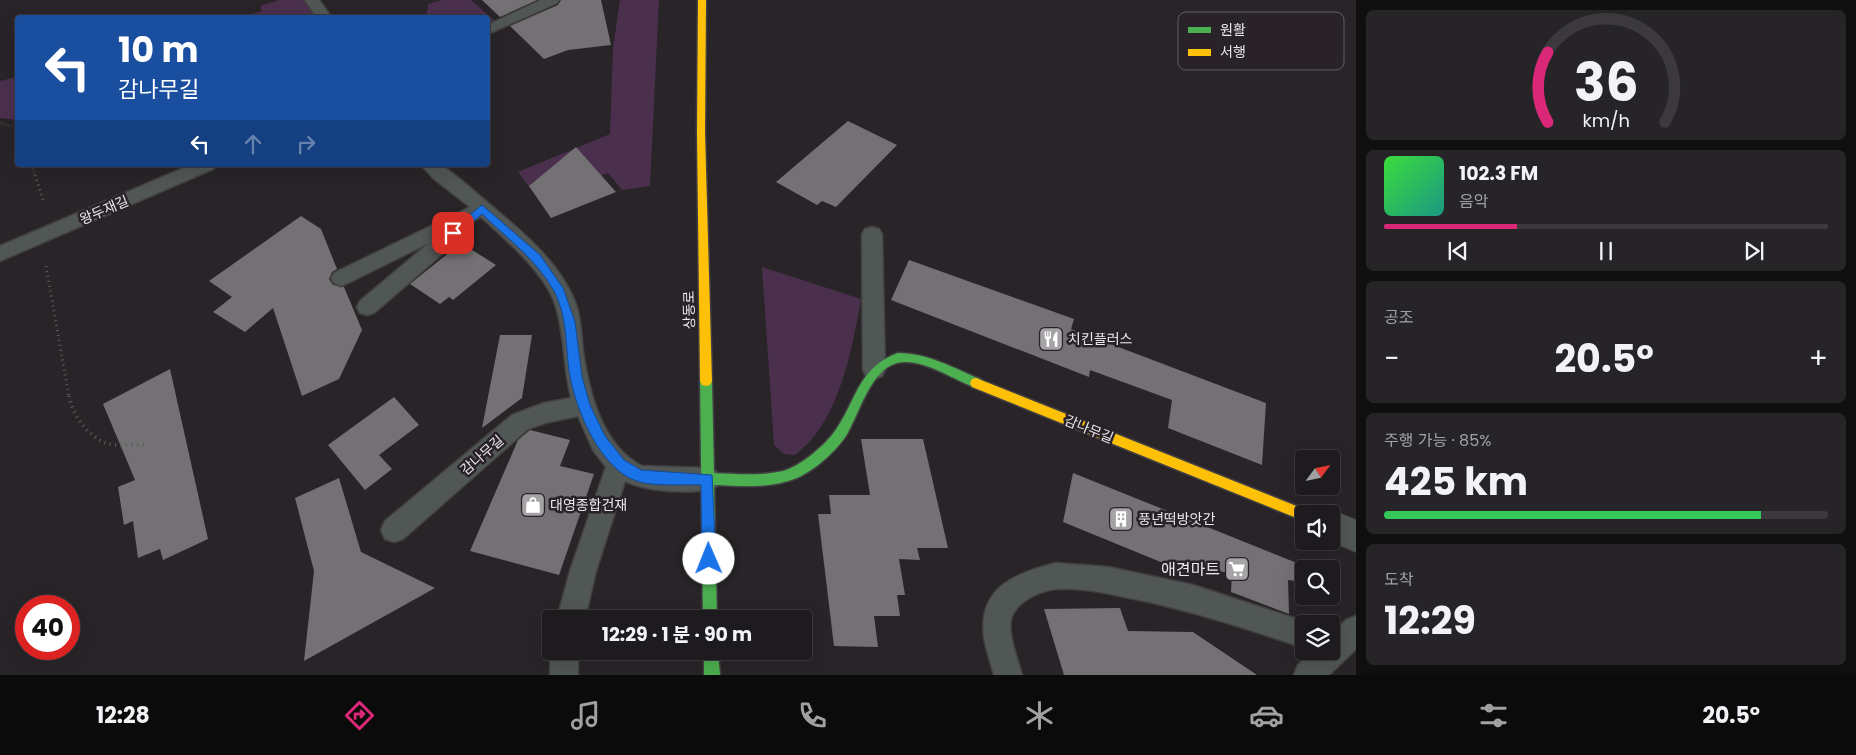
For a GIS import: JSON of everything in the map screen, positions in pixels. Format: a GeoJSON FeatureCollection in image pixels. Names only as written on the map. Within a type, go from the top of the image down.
{"type":"FeatureCollection","features":[{"type":"Feature","properties":{"kind":"street","name":"상동로"},"geometry":{"type":"LineString","coordinates":[[702,0],[701,133],[710,610]]}},
{"type":"Feature","properties":{"kind":"street","name":"감나무길"},"geometry":{"type":"LineString","coordinates":[[874,370],[891,359],[912,358],[1295,511]]}},
{"type":"Feature","properties":{"kind":"street"},"geometry":{"type":"LineString","coordinates":[[707,479],[765,478],[794,473],[814,459],[841,433],[874,370]]}},
{"type":"Feature","properties":{"kind":"street"},"geometry":{"type":"LineString","coordinates":[[1340,530],[1356,536]]}},
{"type":"Feature","properties":{"kind":"street"},"geometry":{"type":"LineString","coordinates":[[711,660],[712,675]]}},
{"type":"Feature","properties":{"kind":"lane"},"geometry":{"type":"LineString","coordinates":[[490,29],[552,0]]}},
{"type":"Feature","properties":{"kind":"lane","name":"왕두재길"},"geometry":{"type":"LineString","coordinates":[[0,254],[202,167]]}},
{"type":"Feature","properties":{"kind":"lane"},"geometry":{"type":"LineString","coordinates":[[432,167],[536,258],[560,290],[570,322],[576,377],[584,405],[600,440],[619,464],[639,476],[707,479]]}},
{"type":"Feature","properties":{"kind":"lane"},"geometry":{"type":"LineString","coordinates":[[341,278],[482,209]]}},
{"type":"Feature","properties":{"kind":"lane"},"geometry":{"type":"LineString","coordinates":[[367,306],[482,209]]}},
{"type":"Feature","properties":{"kind":"lane"},"geometry":{"type":"LineString","coordinates":[[872,234],[874,370]]}},
{"type":"Feature","properties":{"kind":"lane","name":"감나무길"},"geometry":{"type":"LineString","coordinates":[[394,530],[520,422],[544,413],[584,405]]}},
{"type":"Feature","properties":{"kind":"lane"},"geometry":{"type":"LineString","coordinates":[[573,610],[583,571],[619,464]]}},
{"type":"Feature","properties":{"kind":"lane"},"geometry":{"type":"LineString","coordinates":[[1008,675],[998,637],[998,613],[1009,598],[1025,584],[1056,576],[1108,580],[1193,598],[1295,631]]}},
{"type":"Feature","properties":{"kind":"lane"},"geometry":{"type":"LineString","coordinates":[[1308,675],[1342,639]]}},
{"type":"Feature","properties":{"kind":"lane"},"geometry":{"type":"LineString","coordinates":[[564,660],[564,675]]}},
{"type":"Feature","properties":{"kind":"path"},"geometry":{"type":"LineString","coordinates":[[0,123],[15,127]]}},
{"type":"Feature","properties":{"kind":"path"},"geometry":{"type":"LineString","coordinates":[[33,167],[52,232],[45,257],[70,402],[83,427],[106,443],[145,445]]}},
{"type":"Feature","properties":{"kind":"shaded area"},"geometry":{"type":"Polygon","coordinates":[[[279,0],[306,0],[315,15],[249,15],[262,11],[260,6],[279,0]]]}},
{"type":"Feature","properties":{"kind":"shaded area"},"geometry":{"type":"Polygon","coordinates":[[[441,0],[471,0],[488,15],[424,15],[427,13],[428,4],[441,0]]]}},
{"type":"Feature","properties":{"kind":"shaded area"},"geometry":{"type":"Polygon","coordinates":[[[620,0],[659,0],[650,186],[622,190],[608,173],[538,199],[518,172],[610,134],[613,48],[620,0]]]}},
{"type":"Feature","properties":{"kind":"shaded area"},"geometry":{"type":"Polygon","coordinates":[[[490,17],[496,22],[490,25],[490,17]]]}},
{"type":"Feature","properties":{"kind":"shaded area"},"geometry":{"type":"Polygon","coordinates":[[[15,77],[15,120],[0,118],[0,81],[15,77]]]}},
{"type":"Feature","properties":{"kind":"shaded area"},"geometry":{"type":"Polygon","coordinates":[[[762,267],[861,299],[848,362],[833,405],[823,424],[810,441],[795,455],[784,454],[774,445],[762,267]]]}},
{"type":"Feature","properties":{"kind":"building"},"geometry":{"type":"Polygon","coordinates":[[[482,0],[537,0],[500,17],[482,0]]]}},
{"type":"Feature","properties":{"kind":"building"},"geometry":{"type":"Polygon","coordinates":[[[561,0],[601,0],[611,45],[568,50],[544,59],[510,26],[558,5],[561,0]]]}},
{"type":"Feature","properties":{"kind":"building"},"geometry":{"type":"Polygon","coordinates":[[[848,121],[897,145],[836,207],[822,201],[817,205],[776,182],[848,121]]]}},
{"type":"Feature","properties":{"kind":"building"},"geometry":{"type":"Polygon","coordinates":[[[576,147],[616,192],[551,218],[529,186],[576,147]]]}},
{"type":"Feature","properties":{"kind":"building"},"geometry":{"type":"Polygon","coordinates":[[[301,216],[321,229],[337,269],[332,272],[329,279],[333,285],[344,287],[362,330],[339,379],[302,396],[273,308],[245,332],[213,312],[232,297],[209,281],[301,216]]]}},
{"type":"Feature","properties":{"kind":"building"},"geometry":{"type":"Polygon","coordinates":[[[461,243],[496,265],[453,300],[449,297],[440,304],[410,284],[461,243]]]}},
{"type":"Feature","properties":{"kind":"building"},"geometry":{"type":"Polygon","coordinates":[[[909,260],[1074,319],[1071,329],[1266,403],[1262,465],[1168,428],[1172,400],[1090,370],[1089,377],[891,300],[909,260]]]}},
{"type":"Feature","properties":{"kind":"building"},"geometry":{"type":"Polygon","coordinates":[[[500,335],[532,335],[522,398],[482,428],[500,335]]]}},
{"type":"Feature","properties":{"kind":"building"},"geometry":{"type":"Polygon","coordinates":[[[170,369],[208,539],[163,560],[160,549],[138,558],[133,521],[124,525],[118,487],[135,480],[103,404],[170,369]]]}},
{"type":"Feature","properties":{"kind":"building"},"geometry":{"type":"Polygon","coordinates":[[[394,397],[419,425],[379,455],[392,469],[365,490],[328,445],[394,397]]]}},
{"type":"Feature","properties":{"kind":"building"},"geometry":{"type":"Polygon","coordinates":[[[530,430],[570,440],[560,466],[594,474],[559,575],[470,551],[518,440],[530,430]]]}},
{"type":"Feature","properties":{"kind":"building"},"geometry":{"type":"Polygon","coordinates":[[[861,439],[923,439],[948,548],[917,548],[920,560],[899,559],[905,595],[897,595],[900,616],[874,616],[878,647],[834,646],[818,514],[831,514],[829,495],[870,495],[861,439]]]}},
{"type":"Feature","properties":{"kind":"building"},"geometry":{"type":"Polygon","coordinates":[[[1073,473],[1295,562],[1295,581],[1288,580],[1289,614],[1231,592],[1232,573],[1168,565],[1063,522],[1073,473]]]}},
{"type":"Feature","properties":{"kind":"building"},"geometry":{"type":"Polygon","coordinates":[[[339,478],[361,552],[435,588],[304,661],[314,571],[295,498],[339,478]]]}},
{"type":"Feature","properties":{"kind":"building"},"geometry":{"type":"Polygon","coordinates":[[[1120,608],[1128,631],[1193,632],[1257,675],[1064,675],[1044,609],[1120,608]]]}},
{"type":"Feature","properties":{"kind":"traffic: fast"},"geometry":{"type":"LineString","coordinates":[[707,479],[773,479],[800,470],[820,455],[842,431],[868,381],[876,371],[886,363],[898,358],[912,358],[935,365],[976,383]]}},
{"type":"Feature","properties":{"kind":"traffic: fast"},"geometry":{"type":"LineString","coordinates":[[706,381],[710,610]]}},
{"type":"Feature","properties":{"kind":"traffic: fast"},"geometry":{"type":"LineString","coordinates":[[711,660],[712,675]]}},
{"type":"Feature","properties":{"kind":"traffic: slow"},"geometry":{"type":"LineString","coordinates":[[702,0],[701,133],[706,381]]}},
{"type":"Feature","properties":{"kind":"traffic: slow"},"geometry":{"type":"LineString","coordinates":[[976,383],[1295,511]]}},
{"type":"Feature","properties":{"kind":"place","name":"치킨플러스"},"geometry":{"type":"Point","coordinates":[1051,339]}},
{"type":"Feature","properties":{"kind":"place","name":"대영종합건재"},"geometry":{"type":"Point","coordinates":[533,505]}},
{"type":"Feature","properties":{"kind":"place","name":"풍년떡방앗간"},"geometry":{"type":"Point","coordinates":[1121,519]}},
{"type":"Feature","properties":{"kind":"place","name":"애견마트"},"geometry":{"type":"Point","coordinates":[1237,569]}},
{"type":"Feature","properties":{"kind":"route"},"geometry":{"type":"LineString","coordinates":[[453,233],[482,209],[536,258],[560,290],[570,322],[576,377],[584,405],[600,440],[619,464],[639,476],[707,479],[709,559]]}}]}
